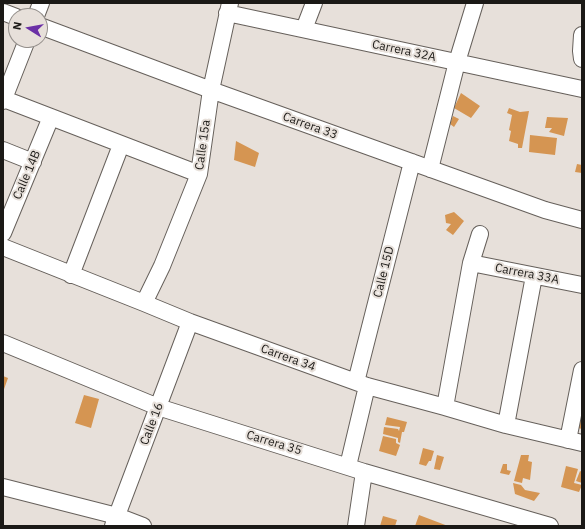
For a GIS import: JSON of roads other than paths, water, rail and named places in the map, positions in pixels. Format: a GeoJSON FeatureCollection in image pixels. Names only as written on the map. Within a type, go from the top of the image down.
{"type":"FeatureCollection","features":[{"type":"Feature","properties":{"kind":"street"},"geometry":{"type":"LineString","coordinates":[[304,29],[314,3]]}},
{"type":"Feature","properties":{"kind":"street"},"geometry":{"type":"LineString","coordinates":[[430,169],[457,62],[474,3]]}},
{"type":"Feature","properties":{"kind":"street","name":"Carrera 32A"},"geometry":{"type":"LineString","coordinates":[[228,8],[304,29],[582,89]]}},
{"type":"Feature","properties":{"kind":"street","name":"Calle 15a"},"geometry":{"type":"LineString","coordinates":[[144,302],[162,266],[199,174],[210,90],[228,8]]}},
{"type":"Feature","properties":{"kind":"street","name":"Carrera 33"},"geometry":{"type":"LineString","coordinates":[[48,29],[210,90],[430,169],[545,210],[582,220]]}},
{"type":"Feature","properties":{"kind":"street"},"geometry":{"type":"LineString","coordinates":[[582,36],[580,51],[582,59]]}},
{"type":"Feature","properties":{"kind":"street"},"geometry":{"type":"LineString","coordinates":[[24,48],[3,100],[199,174]]}},
{"type":"Feature","properties":{"kind":"street","name":"Calle 14B"},"geometry":{"type":"LineString","coordinates":[[3,233],[51,117]]}},
{"type":"Feature","properties":{"kind":"street"},"geometry":{"type":"LineString","coordinates":[[71,275],[121,145]]}},
{"type":"Feature","properties":{"kind":"street"},"geometry":{"type":"LineString","coordinates":[[3,150],[33,162]]}},
{"type":"Feature","properties":{"kind":"street","name":"Calle 15D"},"geometry":{"type":"LineString","coordinates":[[348,466],[362,384],[412,162]]}},
{"type":"Feature","properties":{"kind":"street"},"geometry":{"type":"LineString","coordinates":[[445,407],[471,263],[480,234]]}},
{"type":"Feature","properties":{"kind":"street","name":"Carrera 34"},"geometry":{"type":"LineString","coordinates":[[3,247],[71,275],[144,302],[190,322],[362,384],[506,425],[575,441]]}},
{"type":"Feature","properties":{"kind":"street","name":"Carrera 33A"},"geometry":{"type":"LineString","coordinates":[[471,263],[582,285]]}},
{"type":"Feature","properties":{"kind":"street"},"geometry":{"type":"LineString","coordinates":[[506,425],[534,276]]}},
{"type":"Feature","properties":{"kind":"street","name":"Calle 16"},"geometry":{"type":"LineString","coordinates":[[115,521],[190,322]]}},
{"type":"Feature","properties":{"kind":"street","name":"Carrera 35"},"geometry":{"type":"LineString","coordinates":[[3,343],[158,407],[364,472],[550,526]]}},
{"type":"Feature","properties":{"kind":"street"},"geometry":{"type":"LineString","coordinates":[[575,441],[582,370]]}},
{"type":"Feature","properties":{"kind":"street"},"geometry":{"type":"LineString","coordinates":[[356,526],[364,472]]}},
{"type":"Feature","properties":{"kind":"street"},"geometry":{"type":"LineString","coordinates":[[3,487],[115,521],[144,526]]}}]}
